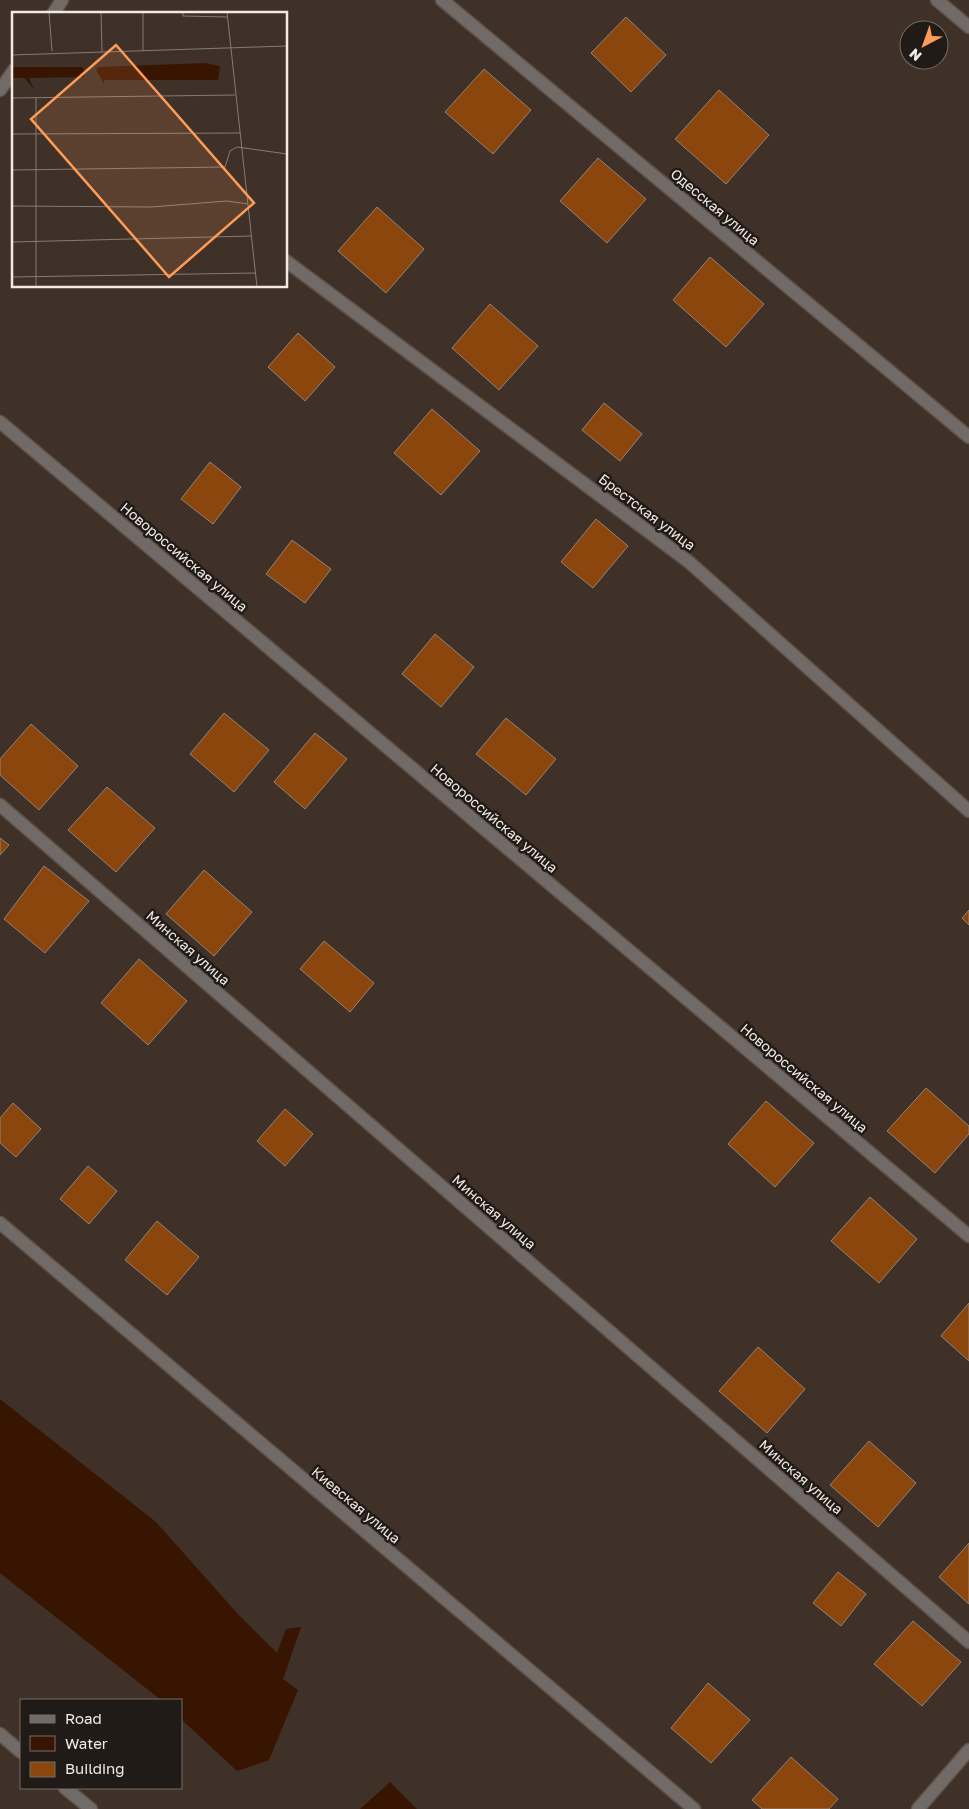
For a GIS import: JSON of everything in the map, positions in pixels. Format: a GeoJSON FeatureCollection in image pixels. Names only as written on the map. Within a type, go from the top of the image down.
{"type":"FeatureCollection","features":[{"type":"Feature","properties":{"kind":"street"},"geometry":{"type":"LineString","coordinates":[[54,12],[62,0]]}},
{"type":"Feature","properties":{"kind":"street","name":"Одесская улица"},"geometry":{"type":"LineString","coordinates":[[442,0],[969,437]]}},
{"type":"Feature","properties":{"kind":"street"},"geometry":{"type":"LineString","coordinates":[[937,0],[969,27]]}},
{"type":"Feature","properties":{"kind":"street"},"geometry":{"type":"LineString","coordinates":[[0,90],[12,73]]}},
{"type":"Feature","properties":{"kind":"street","name":"Брестская улица"},"geometry":{"type":"LineString","coordinates":[[288,262],[689,562],[969,811]]}},
{"type":"Feature","properties":{"kind":"street","name":"Новороссийская улица"},"geometry":{"type":"LineString","coordinates":[[0,422],[969,1236]]}},
{"type":"Feature","properties":{"kind":"street","name":"Минская улица"},"geometry":{"type":"LineString","coordinates":[[0,806],[969,1642]]}},
{"type":"Feature","properties":{"kind":"street","name":"Киевская улица"},"geometry":{"type":"LineString","coordinates":[[0,1223],[694,1809]]}},
{"type":"Feature","properties":{"kind":"street"},"geometry":{"type":"LineString","coordinates":[[0,1734],[20,1751]]}},
{"type":"Feature","properties":{"kind":"street"},"geometry":{"type":"LineString","coordinates":[[918,1809],[969,1750]]}},
{"type":"Feature","properties":{"kind":"street"},"geometry":{"type":"LineString","coordinates":[[66,1789],[91,1809]]}},
{"type":"Feature","properties":{"kind":"water"},"geometry":{"type":"Polygon","coordinates":[[[0,1399],[156,1522],[236,1612],[277,1653],[286,1629],[301,1627],[283,1679],[298,1690],[269,1760],[237,1771],[182,1720],[182,1699],[160,1699],[0,1573],[0,1399]]]}},
{"type":"Feature","properties":{"kind":"water"},"geometry":{"type":"Polygon","coordinates":[[[390,1782],[417,1809],[360,1809],[390,1782]]]}},
{"type":"Feature","properties":{"kind":"building"},"geometry":{"type":"Polygon","coordinates":[[[626,17],[666,55],[631,92],[591,53],[626,17]]]}},
{"type":"Feature","properties":{"kind":"building"},"geometry":{"type":"Polygon","coordinates":[[[484,69],[531,110],[493,154],[445,112],[484,69]]]}},
{"type":"Feature","properties":{"kind":"building"},"geometry":{"type":"Polygon","coordinates":[[[719,90],[769,135],[726,184],[675,139],[719,90]]]}},
{"type":"Feature","properties":{"kind":"building"},"geometry":{"type":"Polygon","coordinates":[[[598,158],[646,199],[607,243],[560,201],[598,158]]]}},
{"type":"Feature","properties":{"kind":"building"},"geometry":{"type":"Polygon","coordinates":[[[377,207],[424,249],[386,293],[338,251],[377,207]]]}},
{"type":"Feature","properties":{"kind":"building"},"geometry":{"type":"Polygon","coordinates":[[[710,257],[764,304],[726,347],[673,300],[710,257]]]}},
{"type":"Feature","properties":{"kind":"building"},"geometry":{"type":"Polygon","coordinates":[[[490,304],[538,346],[499,390],[452,348],[490,304]]]}},
{"type":"Feature","properties":{"kind":"building"},"geometry":{"type":"Polygon","coordinates":[[[298,333],[335,367],[305,401],[268,367],[298,333]]]}},
{"type":"Feature","properties":{"kind":"building"},"geometry":{"type":"Polygon","coordinates":[[[604,403],[642,434],[620,461],[582,430],[604,403]]]}},
{"type":"Feature","properties":{"kind":"building"},"geometry":{"type":"Polygon","coordinates":[[[432,409],[480,451],[441,495],[394,453],[432,409]]]}},
{"type":"Feature","properties":{"kind":"building"},"geometry":{"type":"Polygon","coordinates":[[[210,462],[241,487],[213,524],[181,499],[210,462]]]}},
{"type":"Feature","properties":{"kind":"building"},"geometry":{"type":"Polygon","coordinates":[[[596,519],[628,546],[593,588],[561,562],[596,519]]]}},
{"type":"Feature","properties":{"kind":"building"},"geometry":{"type":"Polygon","coordinates":[[[292,540],[331,569],[305,603],[266,574],[292,540]]]}},
{"type":"Feature","properties":{"kind":"building"},"geometry":{"type":"Polygon","coordinates":[[[435,634],[474,667],[441,707],[402,674],[435,634]]]}},
{"type":"Feature","properties":{"kind":"building"},"geometry":{"type":"Polygon","coordinates":[[[224,713],[269,750],[234,792],[190,754],[224,713]]]}},
{"type":"Feature","properties":{"kind":"building"},"geometry":{"type":"Polygon","coordinates":[[[506,718],[556,759],[526,795],[476,754],[506,718]]]}},
{"type":"Feature","properties":{"kind":"building"},"geometry":{"type":"Polygon","coordinates":[[[31,724],[78,766],[39,810],[0,775],[0,759],[31,724]]]}},
{"type":"Feature","properties":{"kind":"building"},"geometry":{"type":"Polygon","coordinates":[[[315,733],[347,759],[305,809],[274,782],[315,733]]]}},
{"type":"Feature","properties":{"kind":"building"},"geometry":{"type":"Polygon","coordinates":[[[107,787],[155,828],[116,872],[68,830],[107,787]]]}},
{"type":"Feature","properties":{"kind":"building"},"geometry":{"type":"Polygon","coordinates":[[[0,838],[9,845],[0,855],[0,838]]]}},
{"type":"Feature","properties":{"kind":"building"},"geometry":{"type":"Polygon","coordinates":[[[44,866],[89,901],[45,953],[4,919],[44,866]]]}},
{"type":"Feature","properties":{"kind":"building"},"geometry":{"type":"Polygon","coordinates":[[[204,870],[252,912],[214,956],[166,914],[204,870]]]}},
{"type":"Feature","properties":{"kind":"building"},"geometry":{"type":"Polygon","coordinates":[[[969,910],[969,925],[962,918],[969,910]]]}},
{"type":"Feature","properties":{"kind":"building"},"geometry":{"type":"Polygon","coordinates":[[[324,941],[374,983],[350,1012],[300,969],[324,941]]]}},
{"type":"Feature","properties":{"kind":"building"},"geometry":{"type":"Polygon","coordinates":[[[139,959],[187,1001],[148,1045],[101,1003],[139,959]]]}},
{"type":"Feature","properties":{"kind":"building"},"geometry":{"type":"Polygon","coordinates":[[[926,1088],[969,1126],[969,1134],[935,1173],[887,1131],[926,1088]]]}},
{"type":"Feature","properties":{"kind":"building"},"geometry":{"type":"Polygon","coordinates":[[[766,1101],[814,1143],[775,1187],[728,1144],[766,1101]]]}},
{"type":"Feature","properties":{"kind":"building"},"geometry":{"type":"Polygon","coordinates":[[[13,1103],[41,1129],[16,1157],[0,1143],[0,1118],[13,1103]]]}},
{"type":"Feature","properties":{"kind":"building"},"geometry":{"type":"Polygon","coordinates":[[[285,1109],[313,1134],[285,1166],[257,1141],[285,1109]]]}},
{"type":"Feature","properties":{"kind":"building"},"geometry":{"type":"Polygon","coordinates":[[[88,1166],[117,1191],[89,1224],[60,1199],[88,1166]]]}},
{"type":"Feature","properties":{"kind":"building"},"geometry":{"type":"Polygon","coordinates":[[[870,1197],[917,1239],[879,1283],[831,1241],[870,1197]]]}},
{"type":"Feature","properties":{"kind":"building"},"geometry":{"type":"Polygon","coordinates":[[[157,1221],[199,1257],[167,1295],[125,1260],[157,1221]]]}},
{"type":"Feature","properties":{"kind":"building"},"geometry":{"type":"Polygon","coordinates":[[[969,1303],[969,1361],[941,1336],[969,1303]]]}},
{"type":"Feature","properties":{"kind":"building"},"geometry":{"type":"Polygon","coordinates":[[[758,1347],[805,1389],[767,1433],[719,1391],[758,1347]]]}},
{"type":"Feature","properties":{"kind":"building"},"geometry":{"type":"Polygon","coordinates":[[[869,1441],[916,1483],[878,1527],[830,1485],[869,1441]]]}},
{"type":"Feature","properties":{"kind":"building"},"geometry":{"type":"Polygon","coordinates":[[[969,1543],[969,1604],[939,1577],[969,1543]]]}},
{"type":"Feature","properties":{"kind":"building"},"geometry":{"type":"Polygon","coordinates":[[[838,1572],[866,1594],[841,1626],[813,1603],[838,1572]]]}},
{"type":"Feature","properties":{"kind":"building"},"geometry":{"type":"Polygon","coordinates":[[[913,1621],[961,1662],[922,1706],[874,1664],[913,1621]]]}},
{"type":"Feature","properties":{"kind":"building"},"geometry":{"type":"Polygon","coordinates":[[[708,1683],[750,1720],[711,1763],[671,1728],[708,1683]]]}},
{"type":"Feature","properties":{"kind":"building"},"geometry":{"type":"Polygon","coordinates":[[[791,1757],[838,1799],[829,1809],[762,1809],[752,1800],[791,1757]]]}}]}
